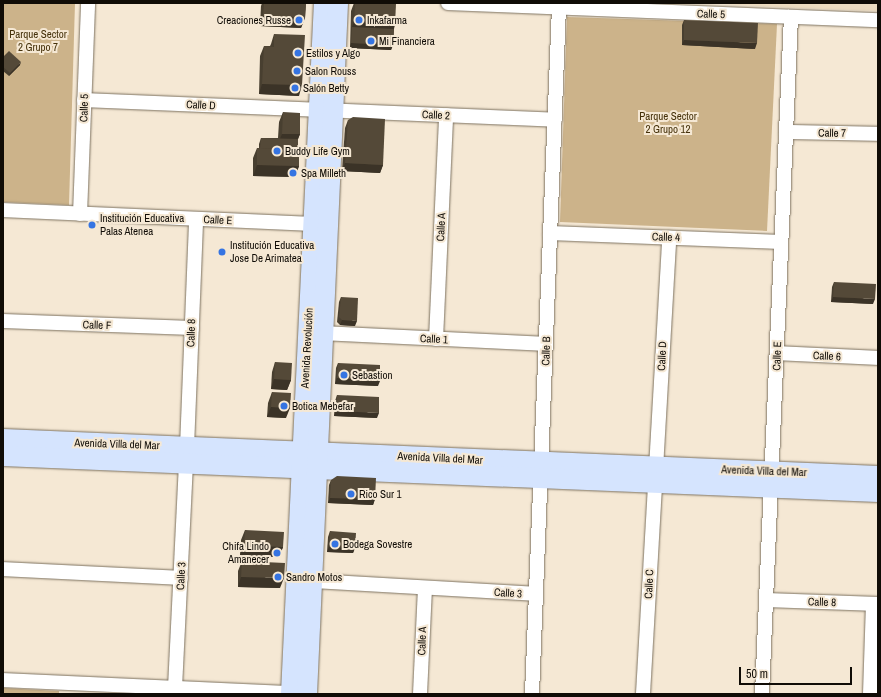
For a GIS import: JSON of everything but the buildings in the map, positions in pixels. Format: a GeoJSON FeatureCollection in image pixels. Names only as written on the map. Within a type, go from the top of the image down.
{"type":"FeatureCollection","features":[{"type":"Feature","properties":{"kind":"main road","name":"Avenida Revolución"},"geometry":{"type":"LineString","coordinates":[[297,694],[310,460],[323,334],[325,110],[324,3]]}},
{"type":"Feature","properties":{"kind":"main road","name":"Avenida Revolución"},"geometry":{"type":"LineString","coordinates":[[297,694],[312,581],[310,460],[312,224],[338,3]]}},
{"type":"Feature","properties":{"kind":"main road","name":"Avenida Villa del Mar"},"geometry":{"type":"LineString","coordinates":[[3,439],[187,455]]}},
{"type":"Feature","properties":{"kind":"main road","name":"Avenida Villa del Mar"},"geometry":{"type":"LineString","coordinates":[[3,456],[187,455],[541,471],[771,479],[878,476]]}},
{"type":"Feature","properties":{"kind":"main road","name":"Avenida Villa del Mar"},"geometry":{"type":"LineString","coordinates":[[771,479],[878,492]]}},
{"type":"Feature","properties":{"kind":"street","name":"Calle 5"},"geometry":{"type":"LineString","coordinates":[[80,214],[88,3]]}},
{"type":"Feature","properties":{"kind":"street","name":"Calle 5"},"geometry":{"type":"LineString","coordinates":[[448,3],[878,20]]}},
{"type":"Feature","properties":{"kind":"street","name":"Calle B"},"geometry":{"type":"LineString","coordinates":[[532,694],[559,8]]}},
{"type":"Feature","properties":{"kind":"street","name":"Calle E"},"geometry":{"type":"LineString","coordinates":[[762,694],[791,17]]}},
{"type":"Feature","properties":{"kind":"street","name":"Calle D"},"geometry":{"type":"LineString","coordinates":[[84,100],[325,110]]}},
{"type":"Feature","properties":{"kind":"street","name":"Calle 2"},"geometry":{"type":"LineString","coordinates":[[325,110],[555,120]]}},
{"type":"Feature","properties":{"kind":"street","name":"Calle A"},"geometry":{"type":"LineString","coordinates":[[436,339],[446,115]]}},
{"type":"Feature","properties":{"kind":"street","name":"Calle 7"},"geometry":{"type":"LineString","coordinates":[[786,132],[878,134]]}},
{"type":"Feature","properties":{"kind":"street","name":"Calle E"},"geometry":{"type":"LineString","coordinates":[[3,210],[312,224]]}},
{"type":"Feature","properties":{"kind":"street","name":"Calle 8"},"geometry":{"type":"LineString","coordinates":[[187,455],[196,219]]}},
{"type":"Feature","properties":{"kind":"street","name":"Calle 4"},"geometry":{"type":"LineString","coordinates":[[550,232],[781,242]]}},
{"type":"Feature","properties":{"kind":"street","name":"Calle D"},"geometry":{"type":"LineString","coordinates":[[655,475],[669,238]]}},
{"type":"Feature","properties":{"kind":"street","name":"Calle F"},"geometry":{"type":"LineString","coordinates":[[3,321],[192,328]]}},
{"type":"Feature","properties":{"kind":"street","name":"Calle 1"},"geometry":{"type":"LineString","coordinates":[[323,334],[546,344]]}},
{"type":"Feature","properties":{"kind":"street","name":"Calle 6"},"geometry":{"type":"LineString","coordinates":[[777,354],[878,358]]}},
{"type":"Feature","properties":{"kind":"street","name":"Calle 3"},"geometry":{"type":"LineString","coordinates":[[175,688],[187,455]]}},
{"type":"Feature","properties":{"kind":"street","name":"Calle C"},"geometry":{"type":"LineString","coordinates":[[643,694],[655,475]]}},
{"type":"Feature","properties":{"kind":"street"},"geometry":{"type":"LineString","coordinates":[[3,569],[180,578]]}},
{"type":"Feature","properties":{"kind":"street","name":"Calle 3"},"geometry":{"type":"LineString","coordinates":[[312,581],[536,594]]}},
{"type":"Feature","properties":{"kind":"street","name":"Calle A"},"geometry":{"type":"LineString","coordinates":[[420,694],[425,588]]}},
{"type":"Feature","properties":{"kind":"street","name":"Calle 8"},"geometry":{"type":"LineString","coordinates":[[766,600],[876,604]]}},
{"type":"Feature","properties":{"kind":"street"},"geometry":{"type":"LineString","coordinates":[[870,694],[876,604]]}},
{"type":"Feature","properties":{"kind":"street"},"geometry":{"type":"LineString","coordinates":[[3,680],[65,688],[175,688],[297,694]]}},
{"type":"Feature","properties":{"kind":"shaded area"},"geometry":{"type":"Polygon","coordinates":[[[699,3],[878,3],[878,11],[777,7],[699,3]]]}},
{"type":"Feature","properties":{"kind":"green space","name":"Parque Sector 2 Grupo 7"},"geometry":{"type":"Polygon","coordinates":[[[3,3],[75,3],[69,205],[3,202],[3,3]]]}},
{"type":"Feature","properties":{"kind":"green space","name":"Parque Sector 2 Grupo 12"},"geometry":{"type":"Polygon","coordinates":[[[567,17],[777,24],[767,231],[560,222],[567,17]]]}},
{"type":"Feature","properties":{"kind":"green space"},"geometry":{"type":"Polygon","coordinates":[[[3,688],[59,691],[59,694],[3,694],[3,688]]]}},
{"type":"Feature","properties":{"kind":"place","name":"Creaciones Russe"},"geometry":{"type":"Point","coordinates":[299,20]}},
{"type":"Feature","properties":{"kind":"place","name":"Inkafarma"},"geometry":{"type":"Point","coordinates":[359,20]}},
{"type":"Feature","properties":{"kind":"place","name":"Mi Financiera"},"geometry":{"type":"Point","coordinates":[371,41]}},
{"type":"Feature","properties":{"kind":"place","name":"Estilos y Algo"},"geometry":{"type":"Point","coordinates":[298,53]}},
{"type":"Feature","properties":{"kind":"place","name":"Salon Rouss"},"geometry":{"type":"Point","coordinates":[297,71]}},
{"type":"Feature","properties":{"kind":"place","name":"Salón Betty"},"geometry":{"type":"Point","coordinates":[295,88]}},
{"type":"Feature","properties":{"kind":"place","name":"Buddy Life Gym"},"geometry":{"type":"Point","coordinates":[277,151]}},
{"type":"Feature","properties":{"kind":"place","name":"Spa Milleth"},"geometry":{"type":"Point","coordinates":[293,173]}},
{"type":"Feature","properties":{"kind":"place","name":"Institución Educativa Palas Atenea"},"geometry":{"type":"Point","coordinates":[92,225]}},
{"type":"Feature","properties":{"kind":"place","name":"Institución Educativa Jose De Arimatea"},"geometry":{"type":"Point","coordinates":[222,252]}},
{"type":"Feature","properties":{"kind":"place","name":"Sebastion"},"geometry":{"type":"Point","coordinates":[344,375]}},
{"type":"Feature","properties":{"kind":"place","name":"Botica Mebefar"},"geometry":{"type":"Point","coordinates":[284,406]}},
{"type":"Feature","properties":{"kind":"place","name":"Rico Sur 1"},"geometry":{"type":"Point","coordinates":[351,494]}},
{"type":"Feature","properties":{"kind":"place","name":"Bodega Sovestre"},"geometry":{"type":"Point","coordinates":[335,544]}},
{"type":"Feature","properties":{"kind":"place","name":"Chifa Lindo Amanecer"},"geometry":{"type":"Point","coordinates":[277,553]}},
{"type":"Feature","properties":{"kind":"place","name":"Sandro Motos"},"geometry":{"type":"Point","coordinates":[278,577]}}]}
